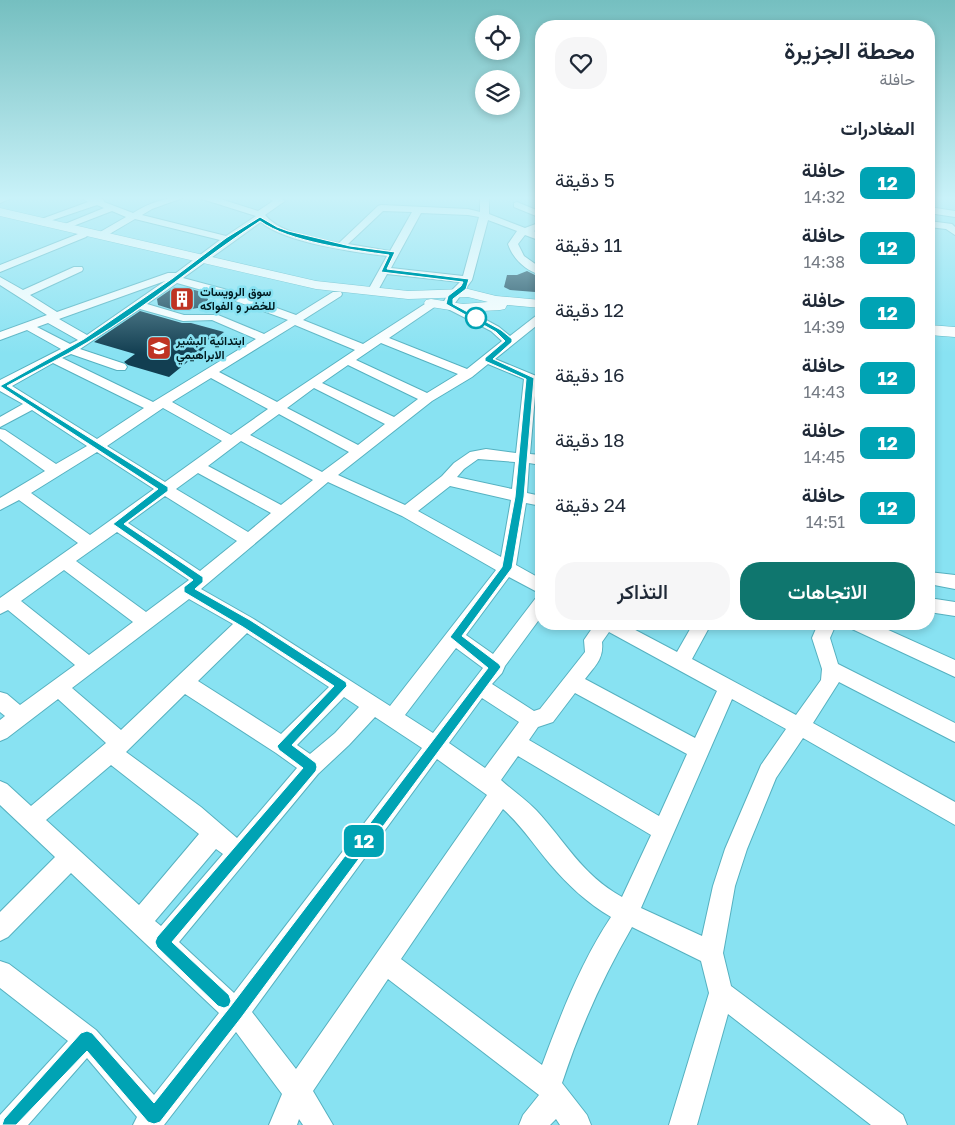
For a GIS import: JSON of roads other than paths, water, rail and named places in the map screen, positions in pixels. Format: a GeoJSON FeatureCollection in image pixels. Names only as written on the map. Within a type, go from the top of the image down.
{"type":"FeatureCollection","features":[{"type":"Feature","properties":{"kind":"main road"},"geometry":{"type":"LineString","coordinates":[[141,250],[195,263],[336,292],[432,304],[454,300]]}},
{"type":"Feature","properties":{"kind":"main road"},"geometry":{"type":"LineString","coordinates":[[152,250],[195,263]]}},
{"type":"Feature","properties":{"kind":"main road"},"geometry":{"type":"LineString","coordinates":[[336,292],[433,295],[454,300],[470,309],[482,302],[500,301],[535,304]]}},
{"type":"Feature","properties":{"kind":"main road"},"geometry":{"type":"LineString","coordinates":[[482,302],[535,308]]}},
{"type":"Feature","properties":{"kind":"main road"},"geometry":{"type":"LineString","coordinates":[[935,330],[955,332]]}},
{"type":"Feature","properties":{"kind":"main road"},"geometry":{"type":"LineString","coordinates":[[935,336],[955,338]]}},
{"type":"Feature","properties":{"kind":"street"},"geometry":{"type":"LineString","coordinates":[[0,269],[48,250]]}},
{"type":"Feature","properties":{"kind":"street"},"geometry":{"type":"LineString","coordinates":[[214,250],[139,305],[72,350],[52,358],[1,385],[248,540]]}},
{"type":"Feature","properties":{"kind":"street"},"geometry":{"type":"LineString","coordinates":[[363,250],[392,254]]}},
{"type":"Feature","properties":{"kind":"street"},"geometry":{"type":"LineString","coordinates":[[372,292],[395,250]]}},
{"type":"Feature","properties":{"kind":"street"},"geometry":{"type":"LineString","coordinates":[[479,250],[474,270],[475,285],[488,316],[512,339]]}},
{"type":"Feature","properties":{"kind":"street"},"geometry":{"type":"LineString","coordinates":[[515,250],[522,259],[535,268]]}},
{"type":"Feature","properties":{"kind":"street"},"geometry":{"type":"LineString","coordinates":[[0,336],[195,263]]}},
{"type":"Feature","properties":{"kind":"street"},"geometry":{"type":"LineString","coordinates":[[23,294],[78,270]]}},
{"type":"Feature","properties":{"kind":"street"},"geometry":{"type":"LineString","coordinates":[[384,270],[467,280]]}},
{"type":"Feature","properties":{"kind":"street"},"geometry":{"type":"LineString","coordinates":[[474,270],[454,300],[512,339]]}},
{"type":"Feature","properties":{"kind":"street"},"geometry":{"type":"LineString","coordinates":[[175,279],[206,285],[211,298]]}},
{"type":"Feature","properties":{"kind":"street"},"geometry":{"type":"LineString","coordinates":[[0,280],[23,294],[87,340]]}},
{"type":"Feature","properties":{"kind":"street"},"geometry":{"type":"LineString","coordinates":[[0,505],[98,446],[159,405],[296,321],[336,292]]}},
{"type":"Feature","properties":{"kind":"street"},"geometry":{"type":"LineString","coordinates":[[193,316],[211,298]]}},
{"type":"Feature","properties":{"kind":"street"},"geometry":{"type":"LineString","coordinates":[[211,298],[255,303],[364,349]]}},
{"type":"Feature","properties":{"kind":"street"},"geometry":{"type":"LineString","coordinates":[[88,665],[5,604],[313,383],[432,304]]}},
{"type":"Feature","properties":{"kind":"street"},"geometry":{"type":"LineString","coordinates":[[139,305],[183,318],[193,316],[214,317],[266,339]]}},
{"type":"Feature","properties":{"kind":"street"},"geometry":{"type":"LineString","coordinates":[[0,732],[146,622],[427,398],[488,360],[535,322]]}},
{"type":"Feature","properties":{"kind":"street"},"geometry":{"type":"LineString","coordinates":[[27,326],[72,350],[121,366]]}},
{"type":"Feature","properties":{"kind":"street"},"geometry":{"type":"LineString","coordinates":[[381,339],[468,374]]}},
{"type":"Feature","properties":{"kind":"street"},"geometry":{"type":"LineString","coordinates":[[52,358],[407,512],[535,584]]}},
{"type":"Feature","properties":{"kind":"street"},"geometry":{"type":"LineString","coordinates":[[347,360],[427,398]]}},
{"type":"Feature","properties":{"kind":"street"},"geometry":{"type":"LineString","coordinates":[[488,360],[535,380]]}},
{"type":"Feature","properties":{"kind":"street"},"geometry":{"type":"LineString","coordinates":[[211,373],[359,451]]}},
{"type":"Feature","properties":{"kind":"street"},"geometry":{"type":"LineString","coordinates":[[313,383],[395,423]]}},
{"type":"Feature","properties":{"kind":"street"},"geometry":{"type":"LineString","coordinates":[[392,718],[507,568],[519,497],[522,458],[535,386]]}},
{"type":"Feature","properties":{"kind":"street"},"geometry":{"type":"LineString","coordinates":[[0,423],[32,405]]}},
{"type":"Feature","properties":{"kind":"street"},"geometry":{"type":"LineString","coordinates":[[0,433],[56,471]]}},
{"type":"Feature","properties":{"kind":"street"},"geometry":{"type":"LineString","coordinates":[[407,512],[447,480],[459,466],[475,455],[486,454],[535,459]]}},
{"type":"Feature","properties":{"kind":"street"},"geometry":{"type":"LineString","coordinates":[[197,466],[282,512]]}},
{"type":"Feature","properties":{"kind":"street"},"geometry":{"type":"LineString","coordinates":[[447,480],[535,500]]}},
{"type":"Feature","properties":{"kind":"street"},"geometry":{"type":"LineString","coordinates":[[20,493],[90,543]]}},
{"type":"Feature","properties":{"kind":"street"},"geometry":{"type":"LineString","coordinates":[[118,524],[246,624],[436,746],[494,788],[538,827],[558,856],[583,883],[601,898],[627,913],[711,953]]}},
{"type":"Feature","properties":{"kind":"street"},"geometry":{"type":"LineString","coordinates":[[64,561],[146,622]]}},
{"type":"Feature","properties":{"kind":"street"},"geometry":{"type":"LineString","coordinates":[[935,579],[955,582]]}},
{"type":"Feature","properties":{"kind":"street"},"geometry":{"type":"LineString","coordinates":[[935,606],[955,609]]}},
{"type":"Feature","properties":{"kind":"street"},"geometry":{"type":"LineString","coordinates":[[0,973],[87,1039],[151,1120],[236,1012],[535,612]]}},
{"type":"Feature","properties":{"kind":"street"},"geometry":{"type":"LineString","coordinates":[[30,820],[116,747],[246,624]]}},
{"type":"Feature","properties":{"kind":"street"},"geometry":{"type":"LineString","coordinates":[[283,1125],[297,1090],[386,963],[494,788],[515,743],[532,720],[546,716],[573,682],[594,653],[593,640],[602,630]]}},
{"type":"Feature","properties":{"kind":"street"},"geometry":{"type":"LineString","coordinates":[[619,630],[800,726],[955,814]]}},
{"type":"Feature","properties":{"kind":"street"},"geometry":{"type":"LineString","coordinates":[[681,662],[699,630]]}},
{"type":"Feature","properties":{"kind":"street"},"geometry":{"type":"LineString","coordinates":[[683,1125],[720,993],[711,953],[724,886],[736,849],[768,772],[830,682],[830,669],[821,638],[824,630]]}},
{"type":"Feature","properties":{"kind":"street"},"geometry":{"type":"LineString","coordinates":[[871,630],[955,669]]}},
{"type":"Feature","properties":{"kind":"street"},"geometry":{"type":"LineString","coordinates":[[455,637],[496,667]]}},
{"type":"Feature","properties":{"kind":"street"},"geometry":{"type":"LineString","coordinates":[[830,669],[955,733]]}},
{"type":"Feature","properties":{"kind":"street"},"geometry":{"type":"LineString","coordinates":[[183,682],[283,746],[311,767]]}},
{"type":"Feature","properties":{"kind":"street"},"geometry":{"type":"LineString","coordinates":[[573,682],[698,750]]}},
{"type":"Feature","properties":{"kind":"street"},"geometry":{"type":"LineString","coordinates":[[283,746],[342,686]]}},
{"type":"Feature","properties":{"kind":"street"},"geometry":{"type":"LineString","coordinates":[[480,686],[532,720]]}},
{"type":"Feature","properties":{"kind":"street"},"geometry":{"type":"LineString","coordinates":[[533,1125],[552,1092],[565,1037],[601,957],[627,913],[698,750],[728,687]]}},
{"type":"Feature","properties":{"kind":"street"},"geometry":{"type":"LineString","coordinates":[[58,688],[116,747],[239,854]]}},
{"type":"Feature","properties":{"kind":"street"},"geometry":{"type":"LineString","coordinates":[[0,700],[20,717]]}},
{"type":"Feature","properties":{"kind":"street"},"geometry":{"type":"LineString","coordinates":[[162,942],[239,854],[311,767],[342,739],[372,706]]}},
{"type":"Feature","properties":{"kind":"street"},"geometry":{"type":"LineString","coordinates":[[515,743],[663,830]]}},
{"type":"Feature","properties":{"kind":"street"},"geometry":{"type":"LineString","coordinates":[[0,791],[236,1012],[297,1090],[320,1125]]}},
{"type":"Feature","properties":{"kind":"street"},"geometry":{"type":"LineString","coordinates":[[140,921],[214,834]]}},
{"type":"Feature","properties":{"kind":"street"},"geometry":{"type":"LineString","coordinates":[[0,929],[70,858]]}},
{"type":"Feature","properties":{"kind":"street"},"geometry":{"type":"LineString","coordinates":[[386,963],[552,1092],[577,1125]]}},
{"type":"Feature","properties":{"kind":"street"},"geometry":{"type":"LineString","coordinates":[[720,993],[892,1125]]}},
{"type":"Feature","properties":{"kind":"street"},"geometry":{"type":"LineString","coordinates":[[10,1125],[87,1039]]}},
{"type":"Feature","properties":{"kind":"place","name":"سوق الرويسات للخضر و الفواكه"},"geometry":{"type":"Point","coordinates":[182,299]}},
{"type":"Feature","properties":{"kind":"place","name":"ابتدائية البشير الابراهيمي"},"geometry":{"type":"Point","coordinates":[159,348]}}]}
